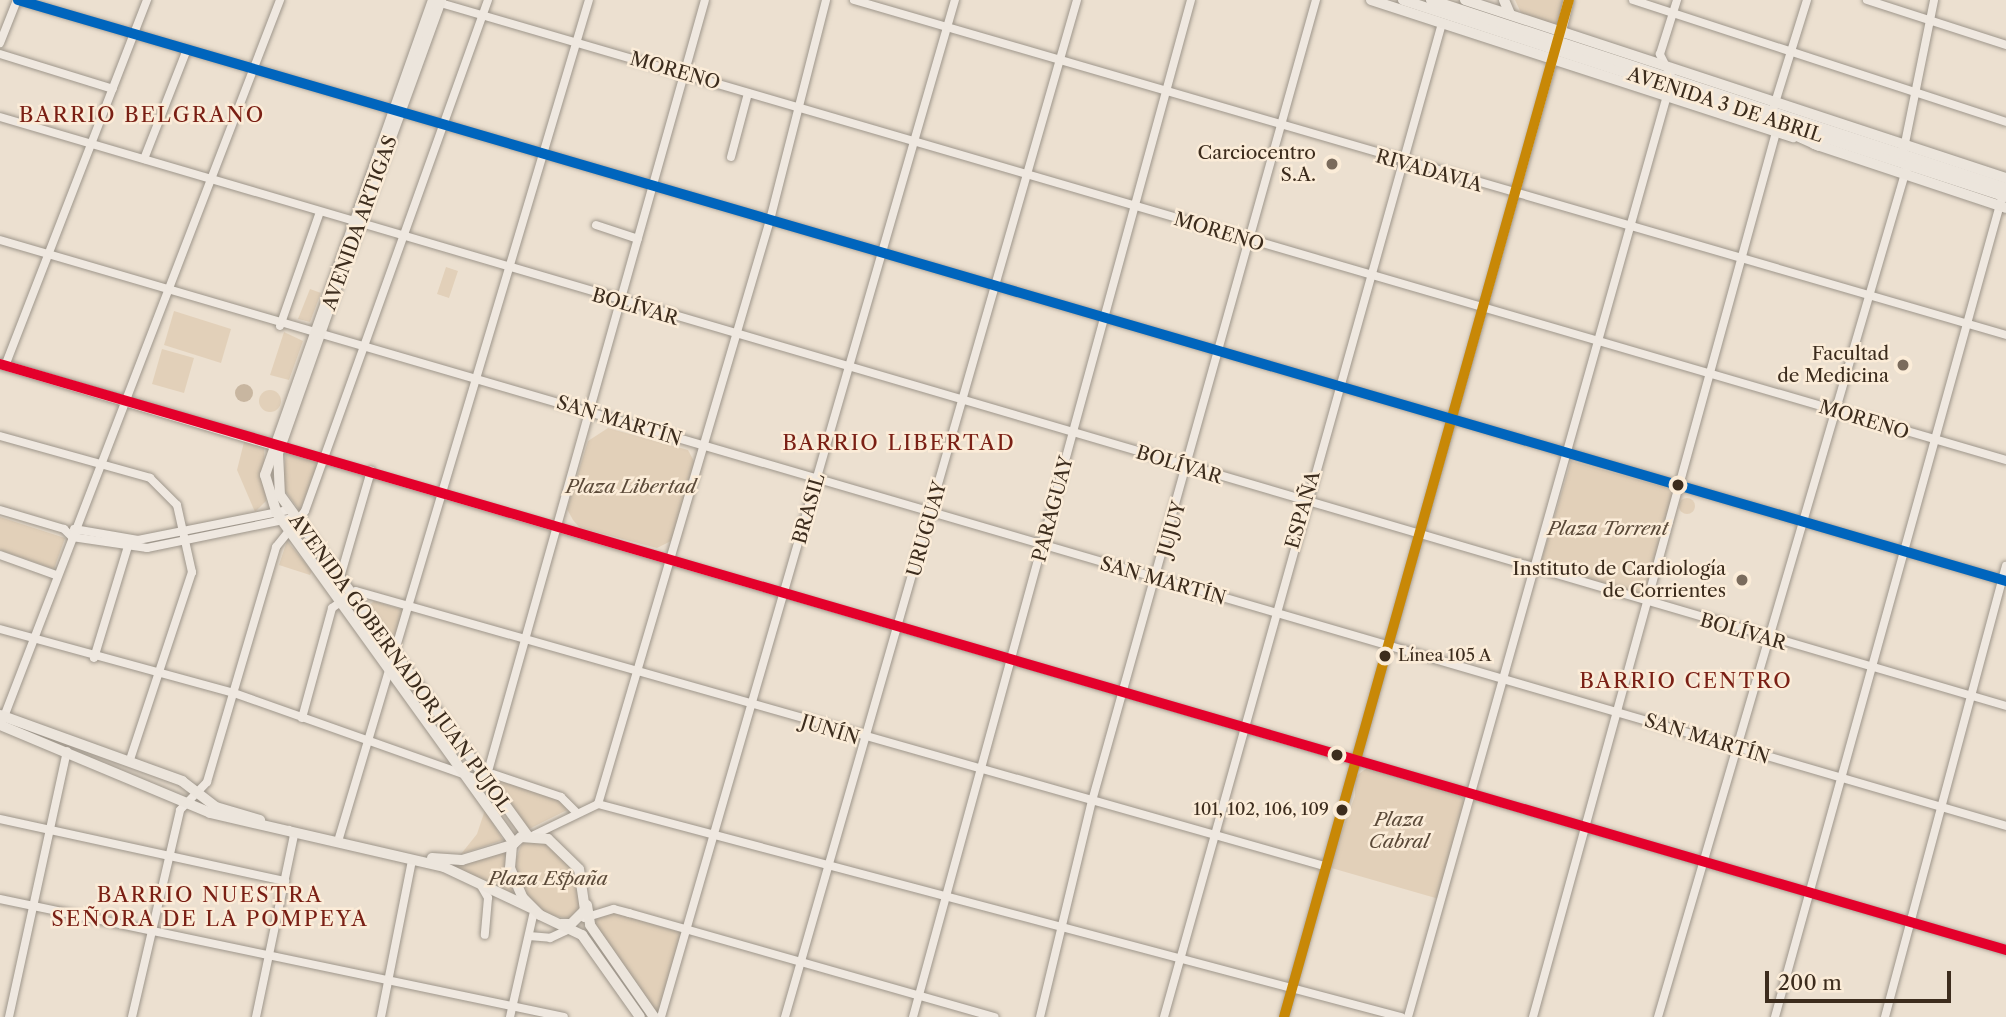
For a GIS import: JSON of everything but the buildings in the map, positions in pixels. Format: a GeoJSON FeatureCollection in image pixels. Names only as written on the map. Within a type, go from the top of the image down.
{"type":"FeatureCollection","features":[{"type":"Feature","properties":{"kind":"highway"},"geometry":{"type":"LineString","coordinates":[[1403,0],[1445,11]]}},
{"type":"Feature","properties":{"kind":"highway"},"geometry":{"type":"LineString","coordinates":[[1431,0],[1445,11]]}},
{"type":"Feature","properties":{"kind":"highway","name":"AVENIDA 3 DE ABRIL"},"geometry":{"type":"LineString","coordinates":[[1445,11],[1557,45],[1669,87],[1775,116]]}},
{"type":"Feature","properties":{"kind":"highway","name":"AVENIDA 3 DE ABRIL"},"geometry":{"type":"LineString","coordinates":[[1669,87],[1712,91],[1907,164],[2005,193]]}},
{"type":"Feature","properties":{"kind":"highway"},"geometry":{"type":"LineString","coordinates":[[1775,116],[1819,146]]}},
{"type":"Feature","properties":{"kind":"main road"},"geometry":{"type":"LineString","coordinates":[[1371,0],[1445,11],[1499,42],[1557,45],[1569,0]]}},
{"type":"Feature","properties":{"kind":"main road","name":"AVENIDA 3 DE ABRIL"},"geometry":{"type":"LineString","coordinates":[[1465,0],[1510,14],[1557,45],[1669,87]]}},
{"type":"Feature","properties":{"kind":"main road"},"geometry":{"type":"LineString","coordinates":[[1504,0],[1510,14]]}},
{"type":"Feature","properties":{"kind":"main road","name":"AVENIDA ARTIGAS"},"geometry":{"type":"LineString","coordinates":[[276,446],[435,1]]}},
{"type":"Feature","properties":{"kind":"main road","name":"AVENIDA 3 DE ABRIL"},"geometry":{"type":"LineString","coordinates":[[1557,45],[1669,66],[1775,116],[1900,142],[2005,193]]}},
{"type":"Feature","properties":{"kind":"main road","name":"AVENIDA 3 DE ABRIL"},"geometry":{"type":"LineString","coordinates":[[1819,146],[1907,164],[2005,193]]}},
{"type":"Feature","properties":{"kind":"main road"},"geometry":{"type":"LineString","coordinates":[[2,365],[276,446]]}},
{"type":"Feature","properties":{"kind":"main road","name":"AVENIDA GOBERNADOR JUAN PUJOL"},"geometry":{"type":"LineString","coordinates":[[276,446],[276,482],[288,519],[485,782],[531,835],[573,860],[587,902],[579,922]]}},
{"type":"Feature","properties":{"kind":"main road","name":"AVENIDA GOBERNADOR JUAN PUJOL"},"geometry":{"type":"LineString","coordinates":[[288,519],[340,581],[344,594]]}},
{"type":"Feature","properties":{"kind":"main road","name":"AVENIDA GOBERNADOR JUAN PUJOL"},"geometry":{"type":"LineString","coordinates":[[394,663],[513,844]]}},
{"type":"Feature","properties":{"kind":"main road"},"geometry":{"type":"LineString","coordinates":[[1,720],[187,801],[294,835],[412,860],[477,881],[561,924],[579,922]]}},
{"type":"Feature","properties":{"kind":"main road"},"geometry":{"type":"LineString","coordinates":[[1,720],[129,762],[197,793],[230,813],[285,827],[454,861],[513,844],[531,835]]}},
{"type":"Feature","properties":{"kind":"main road"},"geometry":{"type":"LineString","coordinates":[[513,844],[512,877],[532,909]]}},
{"type":"Feature","properties":{"kind":"main road"},"geometry":{"type":"LineString","coordinates":[[579,922],[640,1017]]}},
{"type":"Feature","properties":{"kind":"main road"},"geometry":{"type":"LineString","coordinates":[[579,922],[654,1017]]}},
{"type":"Feature","properties":{"kind":"street"},"geometry":{"type":"LineString","coordinates":[[0,43],[17,0],[543,152],[996,288],[1452,418],[1681,488],[2004,580]]}},
{"type":"Feature","properties":{"kind":"street"},"geometry":{"type":"LineString","coordinates":[[2,365],[50,254],[147,0]]}},
{"type":"Feature","properties":{"kind":"street"},"geometry":{"type":"LineString","coordinates":[[1,720],[208,178],[280,0]]}},
{"type":"Feature","properties":{"kind":"street"},"geometry":{"type":"LineString","coordinates":[[132,1017],[149,929],[187,801],[207,782],[276,547],[288,519],[324,457],[488,0]]}},
{"type":"Feature","properties":{"kind":"street"},"geometry":{"type":"LineString","coordinates":[[339,838],[480,378],[508,271],[589,0]]}},
{"type":"Feature","properties":{"kind":"street"},"geometry":{"type":"LineString","coordinates":[[0,629],[94,658],[234,694],[485,782],[493,774],[526,639],[592,414],[620,303],[705,0]]}},
{"type":"Feature","properties":{"kind":"street"},"geometry":{"type":"LineString","coordinates":[[598,804],[770,220],[826,0]]}},
{"type":"Feature","properties":{"kind":"street","name":"RIVADAVIA"},"geometry":{"type":"LineString","coordinates":[[854,0],[1282,129],[2006,335]]}},
{"type":"Feature","properties":{"kind":"street","name":"BRASIL"},"geometry":{"type":"LineString","coordinates":[[660,1017],[818,480],[955,0]]}},
{"type":"Feature","properties":{"kind":"street","name":"URUGUAY"},"geometry":{"type":"LineString","coordinates":[[785,1017],[867,741],[1077,0]]}},
{"type":"Feature","properties":{"kind":"street","name":"PARAGUAY"},"geometry":{"type":"LineString","coordinates":[[913,1017],[979,771],[1044,547],[1191,0]]}},
{"type":"Feature","properties":{"kind":"street","name":"JUJUY"},"geometry":{"type":"LineString","coordinates":[[1040,1017],[1092,802],[1158,580],[1316,0]]}},
{"type":"Feature","properties":{"kind":"street"},"geometry":{"type":"LineString","coordinates":[[1633,0],[2006,122]]}},
{"type":"Feature","properties":{"kind":"street"},"geometry":{"type":"LineString","coordinates":[[1408,1017],[1669,87],[1669,66],[1660,54],[1677,0]]}},
{"type":"Feature","properties":{"kind":"street"},"geometry":{"type":"LineString","coordinates":[[1533,1017],[1744,261],[1790,51],[1807,0]]}},
{"type":"Feature","properties":{"kind":"street"},"geometry":{"type":"LineString","coordinates":[[1867,0],[2006,45]]}},
{"type":"Feature","properties":{"kind":"street"},"geometry":{"type":"LineString","coordinates":[[1658,1017],[1907,164],[1900,142],[1934,0]]}},
{"type":"Feature","properties":{"kind":"street","name":"MORENO"},"geometry":{"type":"LineString","coordinates":[[435,1],[1369,278],[2006,460]]}},
{"type":"Feature","properties":{"kind":"street","name":"ESPAÑA"},"geometry":{"type":"LineString","coordinates":[[1164,1017],[1241,729],[1445,11]]}},
{"type":"Feature","properties":{"kind":"street"},"geometry":{"type":"LineString","coordinates":[[1284,1017],[1324,866],[1357,760],[1557,45]]}},
{"type":"Feature","properties":{"kind":"street"},"geometry":{"type":"LineString","coordinates":[[144,159],[187,49]]}},
{"type":"Feature","properties":{"kind":"street"},"geometry":{"type":"LineString","coordinates":[[0,54],[113,89]]}},
{"type":"Feature","properties":{"kind":"street"},"geometry":{"type":"LineString","coordinates":[[731,158],[748,93]]}},
{"type":"Feature","properties":{"kind":"street","name":"BOLÍVAR"},"geometry":{"type":"LineString","coordinates":[[0,117],[357,223],[508,271],[850,368],[1768,639],[2006,706]]}},
{"type":"Feature","properties":{"kind":"street"},"geometry":{"type":"LineString","coordinates":[[1775,1017],[2005,193]]}},
{"type":"Feature","properties":{"kind":"street"},"geometry":{"type":"LineString","coordinates":[[280,326],[320,212]]}},
{"type":"Feature","properties":{"kind":"street"},"geometry":{"type":"LineString","coordinates":[[596,225],[638,239]]}},
{"type":"Feature","properties":{"kind":"street","name":"SAN MARTÍN"},"geometry":{"type":"LineString","coordinates":[[0,240],[280,326],[316,335],[365,342],[592,414],[931,514],[2006,826]]}},
{"type":"Feature","properties":{"kind":"street"},"geometry":{"type":"LineString","coordinates":[[0,436],[167,488],[187,537],[192,572],[129,762]]}},
{"type":"Feature","properties":{"kind":"street"},"geometry":{"type":"LineString","coordinates":[[276,446],[324,457],[1124,695],[1357,760],[2006,950]]}},
{"type":"Feature","properties":{"kind":"street"},"geometry":{"type":"LineString","coordinates":[[340,581],[371,471]]}},
{"type":"Feature","properties":{"kind":"street"},"geometry":{"type":"LineString","coordinates":[[0,510],[73,533],[129,544],[288,519]]}},
{"type":"Feature","properties":{"kind":"street"},"geometry":{"type":"LineString","coordinates":[[94,658],[129,544]]}},
{"type":"Feature","properties":{"kind":"street"},"geometry":{"type":"LineString","coordinates":[[0,555],[56,575]]}},
{"type":"Feature","properties":{"kind":"street"},"geometry":{"type":"LineString","coordinates":[[1885,1017],[2006,566]]}},
{"type":"Feature","properties":{"kind":"street"},"geometry":{"type":"LineString","coordinates":[[302,718],[344,594]]}},
{"type":"Feature","properties":{"kind":"street","name":"JUNÍN"},"geometry":{"type":"LineString","coordinates":[[344,594],[410,607],[526,639],[867,741],[1324,866]]}},
{"type":"Feature","properties":{"kind":"street"},"geometry":{"type":"LineString","coordinates":[[9,1017],[68,751]]}},
{"type":"Feature","properties":{"kind":"street"},"geometry":{"type":"LineString","coordinates":[[493,774],[561,796],[577,813]]}},
{"type":"Feature","properties":{"kind":"street"},"geometry":{"type":"LineString","coordinates":[[531,835],[598,804],[1180,961],[1401,1017]]}},
{"type":"Feature","properties":{"kind":"street"},"geometry":{"type":"LineString","coordinates":[[0,819],[285,881]]}},
{"type":"Feature","properties":{"kind":"street"},"geometry":{"type":"LineString","coordinates":[[256,1017],[294,835],[285,827]]}},
{"type":"Feature","properties":{"kind":"street"},"geometry":{"type":"LineString","coordinates":[[381,1017],[412,860]]}},
{"type":"Feature","properties":{"kind":"street"},"geometry":{"type":"LineString","coordinates":[[477,881],[488,898],[485,935]]}},
{"type":"Feature","properties":{"kind":"street"},"geometry":{"type":"LineString","coordinates":[[0,899],[564,1017]]}},
{"type":"Feature","properties":{"kind":"street"},"geometry":{"type":"LineString","coordinates":[[510,1017],[529,936],[532,909]]}},
{"type":"Feature","properties":{"kind":"street"},"geometry":{"type":"LineString","coordinates":[[529,936],[550,938],[579,922],[614,909],[802,961],[974,1014],[995,1017]]}},
{"type":"Feature","properties":{"kind":"green space"},"geometry":{"type":"Polygon","coordinates":[[[1515,0],[1566,0],[1559,26],[1522,15],[1515,0]]]}},
{"type":"Feature","properties":{"kind":"green space"},"geometry":{"type":"Polygon","coordinates":[[[446,267],[458,271],[449,298],[437,294],[446,267]]]}},
{"type":"Feature","properties":{"kind":"green space"},"geometry":{"type":"Polygon","coordinates":[[[310,289],[321,293],[310,322],[298,319],[310,289]]]}},
{"type":"Feature","properties":{"kind":"green space"},"geometry":{"type":"Polygon","coordinates":[[[174,311],[231,329],[221,363],[164,345],[174,311]]]}},
{"type":"Feature","properties":{"kind":"green space"},"geometry":{"type":"Polygon","coordinates":[[[284,332],[303,341],[289,380],[270,375],[284,332]]]}},
{"type":"Feature","properties":{"kind":"green space"},"geometry":{"type":"Polygon","coordinates":[[[162,349],[194,358],[184,393],[152,384],[162,349]]]}},
{"type":"Feature","properties":{"kind":"green space"},"geometry":{"type":"Polygon","coordinates":[[[270,390],[280,397],[281,401],[274,411],[270,412],[260,405],[259,401],[266,391],[270,390]]]}},
{"type":"Feature","properties":{"kind":"green space","name":"Plaza Libertad"},"geometry":{"type":"Polygon","coordinates":[[[608,428],[688,450],[697,467],[675,539],[657,548],[580,528],[573,520],[567,509],[588,441],[608,428]]]}},
{"type":"Feature","properties":{"kind":"green space"},"geometry":{"type":"Polygon","coordinates":[[[245,438],[264,446],[266,501],[255,512],[237,470],[245,438]]]}},
{"type":"Feature","properties":{"kind":"green space"},"geometry":{"type":"Polygon","coordinates":[[[286,451],[319,460],[300,511],[283,488],[286,451]]]}},
{"type":"Feature","properties":{"kind":"green space","name":"Plaza Torrent"},"geometry":{"type":"Polygon","coordinates":[[[1571,461],[1675,490],[1644,596],[1540,565],[1571,461]]]}},
{"type":"Feature","properties":{"kind":"green space"},"geometry":{"type":"Polygon","coordinates":[[[1687,498],[1693,500],[1693,512],[1687,514],[1681,512],[1679,506],[1681,500],[1687,498]]]}},
{"type":"Feature","properties":{"kind":"green space"},"geometry":{"type":"Polygon","coordinates":[[[0,517],[65,538],[54,569],[0,550],[0,517]]]}},
{"type":"Feature","properties":{"kind":"green space"},"geometry":{"type":"Polygon","coordinates":[[[287,541],[312,571],[310,575],[279,565],[287,541]]]}},
{"type":"Feature","properties":{"kind":"green space"},"geometry":{"type":"Polygon","coordinates":[[[374,601],[407,611],[398,641],[392,644],[366,608],[374,601]]]}},
{"type":"Feature","properties":{"kind":"green space","name":"Plaza Cabral"},"geometry":{"type":"Polygon","coordinates":[[[1368,767],[1460,794],[1466,805],[1439,899],[1328,867],[1355,796],[1355,777],[1368,767]]]}},
{"type":"Feature","properties":{"kind":"green space"},"geometry":{"type":"Polygon","coordinates":[[[498,778],[562,798],[567,810],[527,830],[494,787],[498,778]]]}},
{"type":"Feature","properties":{"kind":"green space"},"geometry":{"type":"Polygon","coordinates":[[[485,810],[503,840],[461,854],[477,834],[485,810]]]}},
{"type":"Feature","properties":{"kind":"green space","name":"Plaza España"},"geometry":{"type":"Polygon","coordinates":[[[523,840],[544,840],[577,871],[581,911],[570,919],[545,914],[526,897],[513,868],[523,840]]]}},
{"type":"Feature","properties":{"kind":"green space"},"geometry":{"type":"Polygon","coordinates":[[[507,851],[513,894],[438,863],[463,864],[507,851]]]}},
{"type":"Feature","properties":{"kind":"green space"},"geometry":{"type":"Polygon","coordinates":[[[616,913],[682,933],[658,1015],[594,927],[595,917],[616,913]]]}},
{"type":"Feature","properties":{"kind":"shaded area"},"geometry":{"type":"Polygon","coordinates":[[[240,384],[248,384],[253,393],[251,400],[240,402],[235,397],[235,389],[240,384]]]}},
{"type":"Feature","properties":{"kind":"transit line"},"geometry":{"type":"LineString","coordinates":[[18,0],[2006,581]]}},
{"type":"Feature","properties":{"kind":"transit line"},"geometry":{"type":"LineString","coordinates":[[1284,1017],[1569,0]]}},
{"type":"Feature","properties":{"kind":"transit line"},"geometry":{"type":"LineString","coordinates":[[0,364],[2006,950]]}},
{"type":"Feature","properties":{"kind":"place","name":"Carciocentro S.A."},"geometry":{"type":"Point","coordinates":[1332,164]}},
{"type":"Feature","properties":{"kind":"place","name":"Facultad de Medicina"},"geometry":{"type":"Point","coordinates":[1903,365]}},
{"type":"Feature","properties":{"kind":"place","name":"Instituto de Cardiología de Corrientes"},"geometry":{"type":"Point","coordinates":[1742,580]}},
{"type":"Feature","properties":{"kind":"place","name":"Línea 105 A"},"geometry":{"type":"Point","coordinates":[1385,656]}},
{"type":"Feature","properties":{"kind":"place","name":"101, 102, 106, 109"},"geometry":{"type":"Point","coordinates":[1342,810]}},
{"type":"Feature","properties":{"kind":"district","name":"BARRIO BELGRANO"},"geometry":{"type":"Point","coordinates":[142,115]}},
{"type":"Feature","properties":{"kind":"district","name":"BARRIO LIBERTAD"},"geometry":{"type":"Point","coordinates":[899,443]}},
{"type":"Feature","properties":{"kind":"district","name":"BARRIO CENTRO"},"geometry":{"type":"Point","coordinates":[1686,681]}},
{"type":"Feature","properties":{"kind":"district","name":"BARRIO NUESTRA SEÑORA DE LA POMPEYA"},"geometry":{"type":"Point","coordinates":[210,907]}}]}
